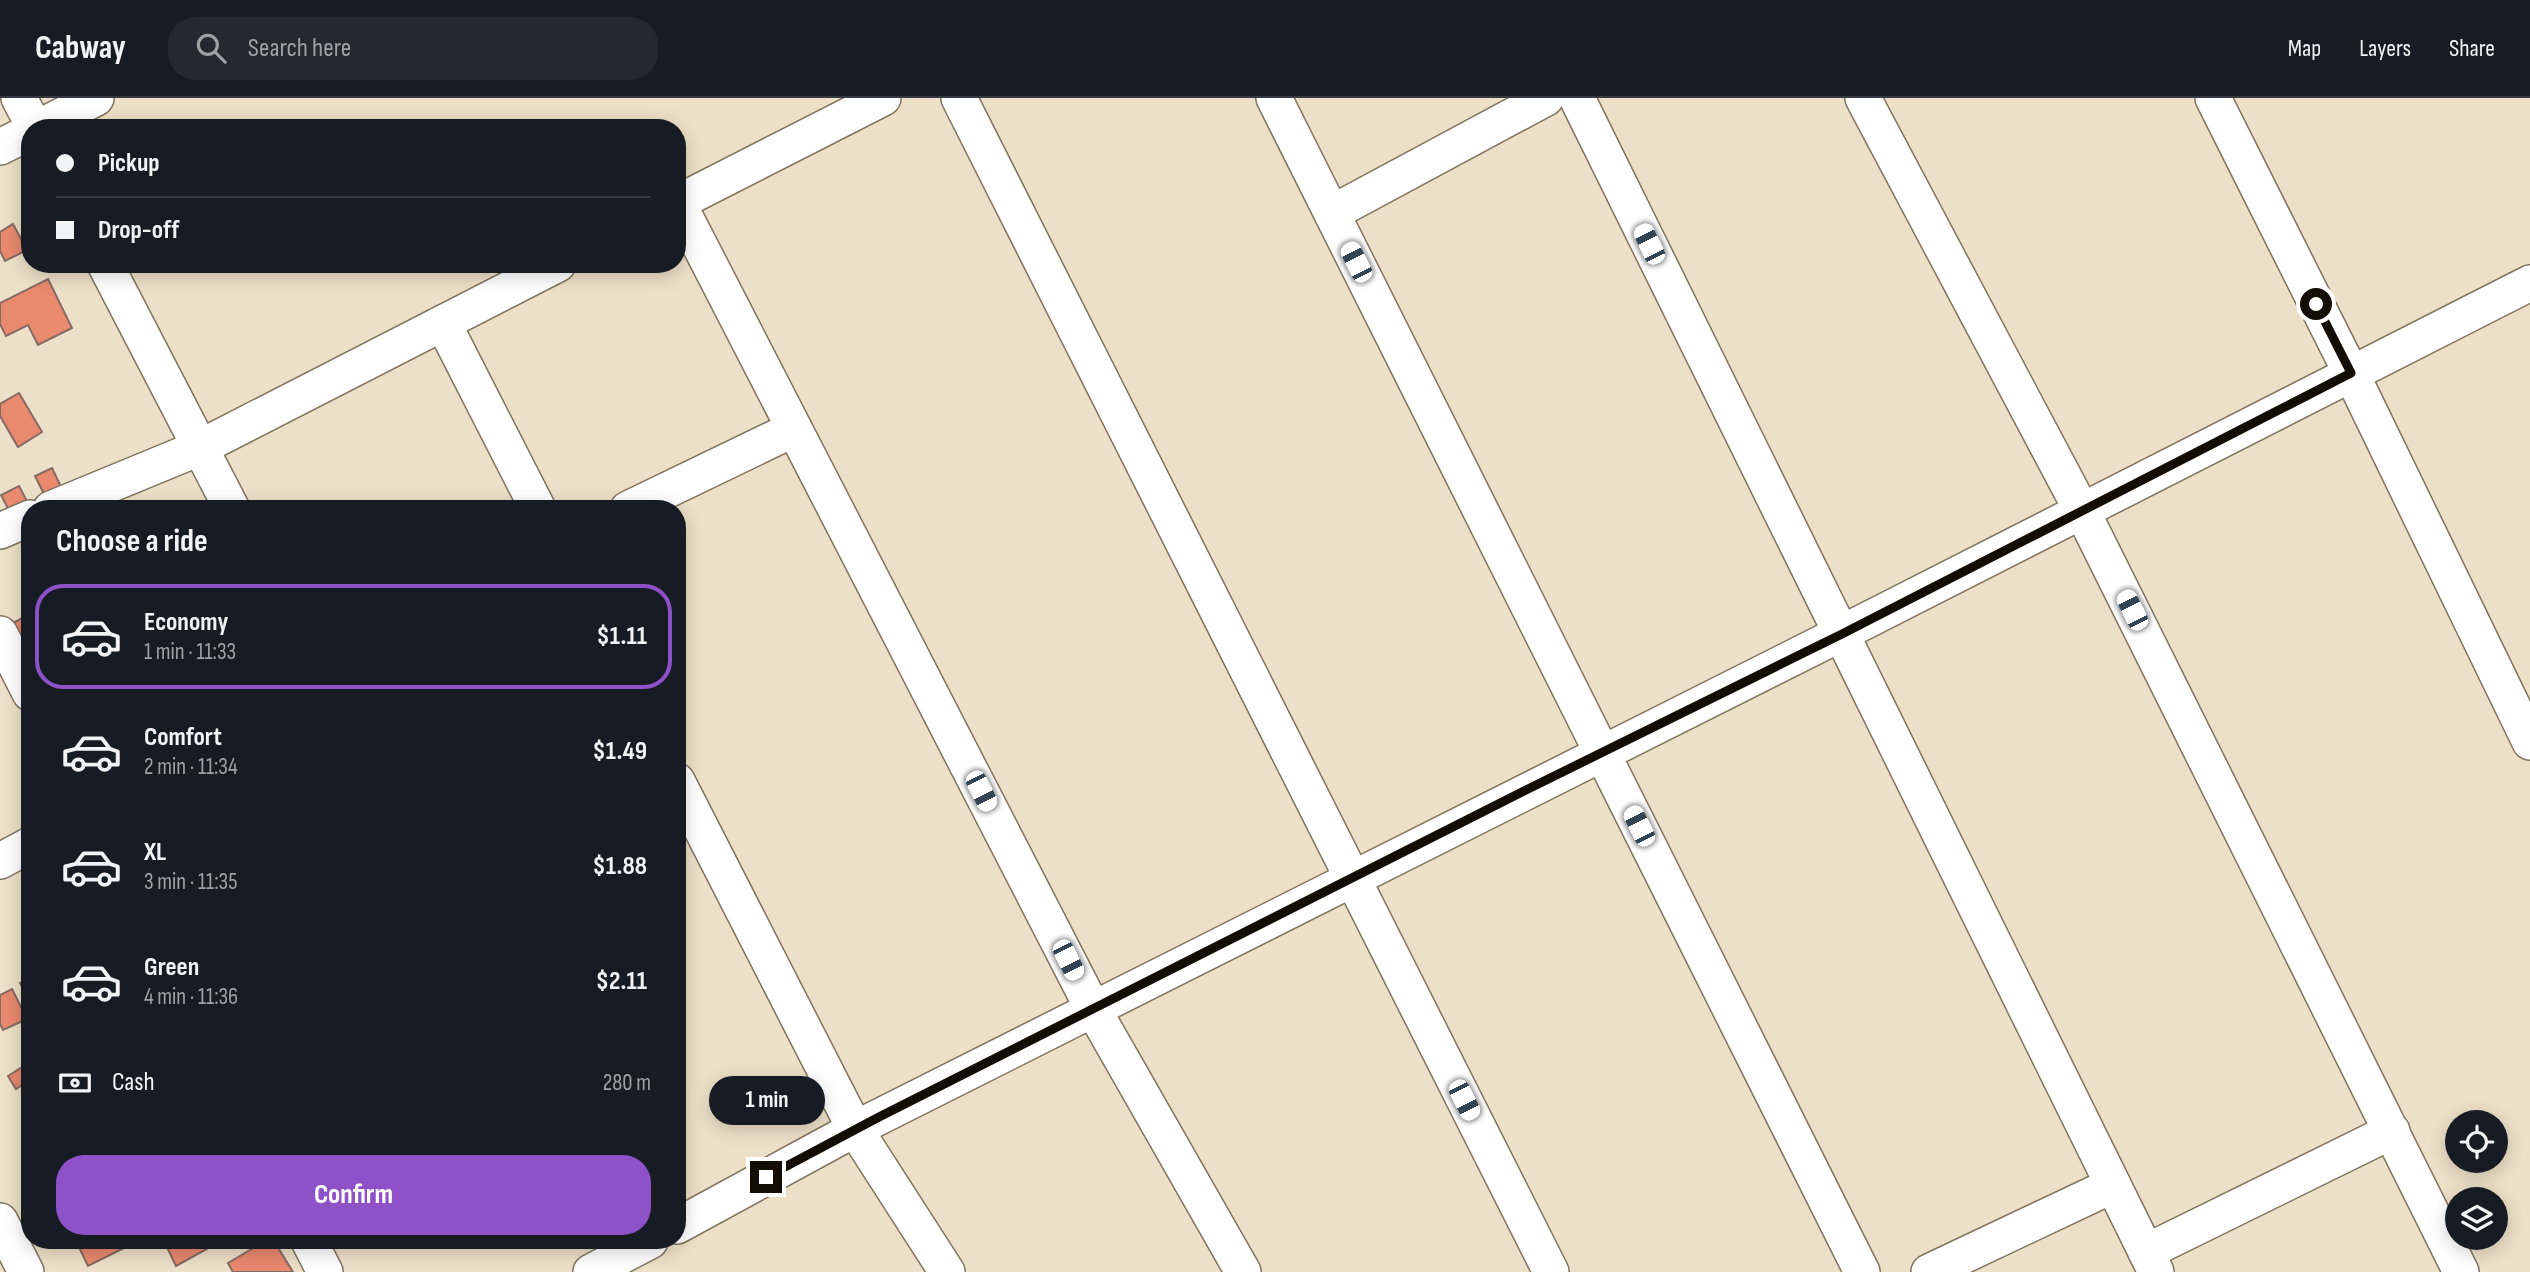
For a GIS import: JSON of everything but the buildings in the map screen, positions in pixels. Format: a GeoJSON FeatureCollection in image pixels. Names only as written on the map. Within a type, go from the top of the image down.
{"type":"FeatureCollection","features":[{"type":"Feature","properties":{"kind":"street"},"geometry":{"type":"LineString","coordinates":[[19,98],[31,119]]}},
{"type":"Feature","properties":{"kind":"street"},"geometry":{"type":"LineString","coordinates":[[54,119],[96,98]]}},
{"type":"Feature","properties":{"kind":"street"},"geometry":{"type":"LineString","coordinates":[[686,199],[883,98]]}},
{"type":"Feature","properties":{"kind":"street"},"geometry":{"type":"LineString","coordinates":[[959,98],[1551,1272]]}},
{"type":"Feature","properties":{"kind":"street"},"geometry":{"type":"LineString","coordinates":[[1274,98],[1862,1272]]}},
{"type":"Feature","properties":{"kind":"street"},"geometry":{"type":"LineString","coordinates":[[1332,213],[1546,98]]}},
{"type":"Feature","properties":{"kind":"street"},"geometry":{"type":"LineString","coordinates":[[1577,98],[2150,1262],[2392,1131]]}},
{"type":"Feature","properties":{"kind":"street"},"geometry":{"type":"LineString","coordinates":[[1863,98],[2082,511],[2461,1272]]}},
{"type":"Feature","properties":{"kind":"street"},"geometry":{"type":"LineString","coordinates":[[2213,98],[2351,373],[2530,742]]}},
{"type":"Feature","properties":{"kind":"street"},"geometry":{"type":"LineString","coordinates":[[0,147],[21,136]]}},
{"type":"Feature","properties":{"kind":"street"},"geometry":{"type":"LineString","coordinates":[[686,219],[1093,1009],[1243,1272]]}},
{"type":"Feature","properties":{"kind":"street"},"geometry":{"type":"LineString","coordinates":[[110,273],[227,500]]}},
{"type":"Feature","properties":{"kind":"street"},"geometry":{"type":"LineString","coordinates":[[73,500],[199,448],[540,273]]}},
{"type":"Feature","properties":{"kind":"street"},"geometry":{"type":"LineString","coordinates":[[686,1221],[855,1129],[1601,752],[1842,634],[2530,283]]}},
{"type":"Feature","properties":{"kind":"street"},"geometry":{"type":"LineString","coordinates":[[443,323],[533,500]]}},
{"type":"Feature","properties":{"kind":"street"},"geometry":{"type":"LineString","coordinates":[[647,500],[794,429]]}},
{"type":"Feature","properties":{"kind":"street"},"geometry":{"type":"LineString","coordinates":[[0,530],[21,522]]}},
{"type":"Feature","properties":{"kind":"street"},"geometry":{"type":"LineString","coordinates":[[0,634],[21,675]]}},
{"type":"Feature","properties":{"kind":"street"},"geometry":{"type":"LineString","coordinates":[[686,799],[855,1129],[947,1272]]}},
{"type":"Feature","properties":{"kind":"street"},"geometry":{"type":"LineString","coordinates":[[0,861],[21,850]]}},
{"type":"Feature","properties":{"kind":"street"},"geometry":{"type":"LineString","coordinates":[[1930,1272],[2113,1185]]}},
{"type":"Feature","properties":{"kind":"street"},"geometry":{"type":"LineString","coordinates":[[0,1220],[26,1272]]}},
{"type":"Feature","properties":{"kind":"street"},"geometry":{"type":"LineString","coordinates":[[313,1249],[325,1272]]}},
{"type":"Feature","properties":{"kind":"street"},"geometry":{"type":"LineString","coordinates":[[591,1272],[642,1250]]}},
{"type":"Feature","properties":{"kind":"route"},"geometry":{"type":"LineString","coordinates":[[766,1177],[855,1129],[1526,790],[1842,634],[2351,373],[2316,304]]}}]}
